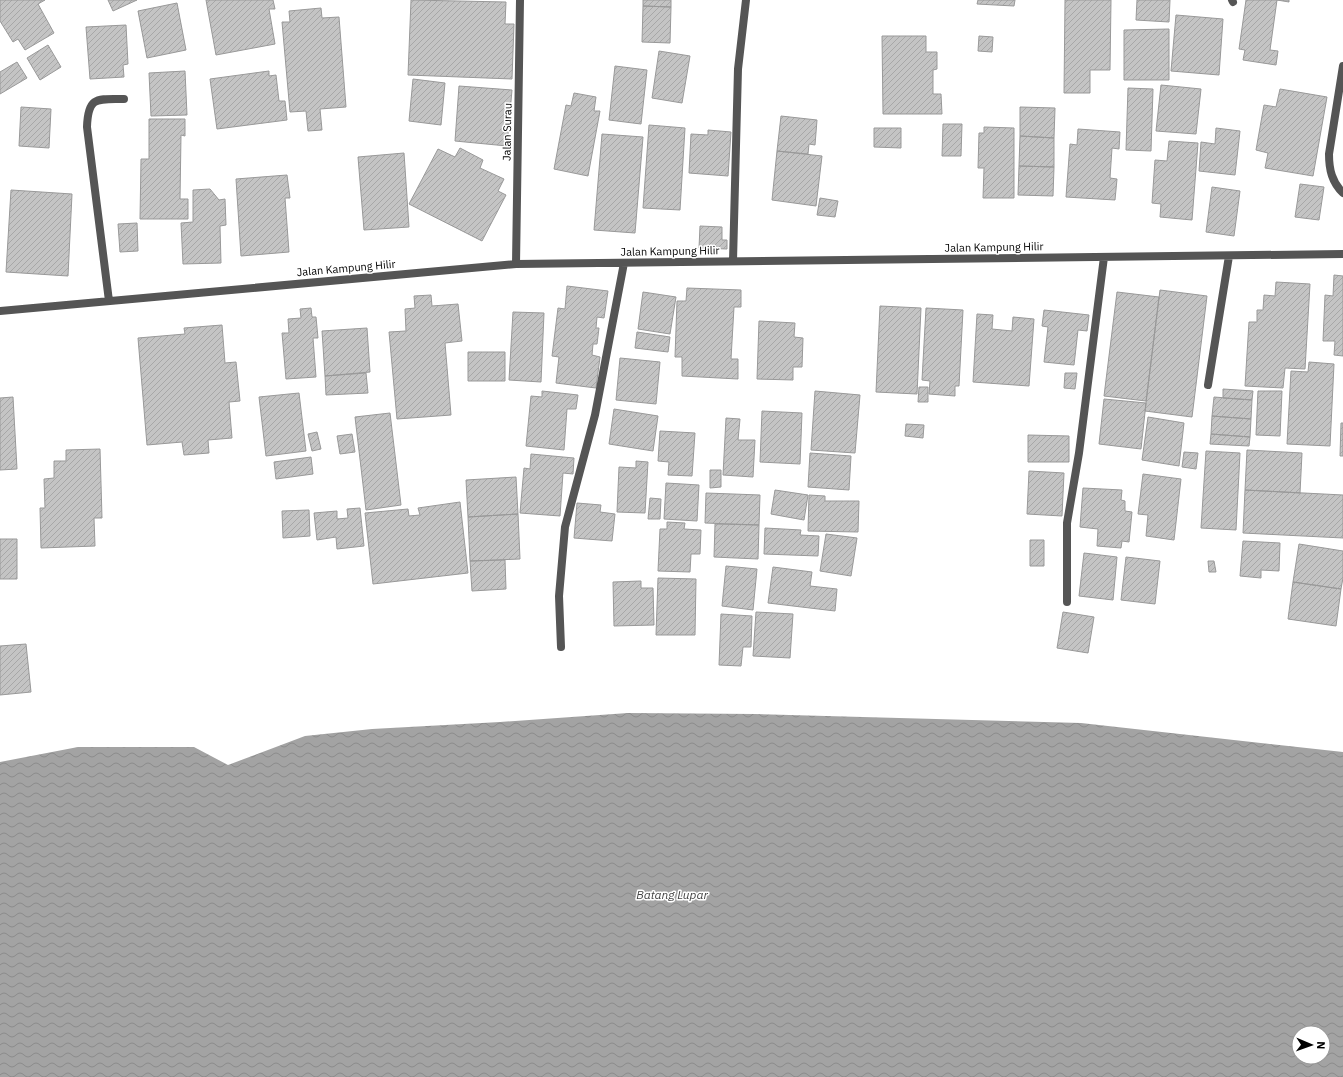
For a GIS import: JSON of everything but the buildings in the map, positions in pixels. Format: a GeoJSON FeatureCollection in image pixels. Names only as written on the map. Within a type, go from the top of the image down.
{"type":"FeatureCollection","features":[{"type":"Feature","properties":{"kind":"street","name":"Jalan Surau"},"geometry":{"type":"LineString","coordinates":[[516,264],[520,0]]}},
{"type":"Feature","properties":{"kind":"street"},"geometry":{"type":"LineString","coordinates":[[733,261],[738,70],[746,0]]}},
{"type":"Feature","properties":{"kind":"street"},"geometry":{"type":"LineString","coordinates":[[1343,66],[1329,154],[1329,168],[1333,180],[1343,193]]}},
{"type":"Feature","properties":{"kind":"street"},"geometry":{"type":"LineString","coordinates":[[110,301],[87,127],[90,106],[96,101],[103,99],[124,99]]}},
{"type":"Feature","properties":{"kind":"street","name":"Jalan Kampung Hilir"},"geometry":{"type":"LineString","coordinates":[[0,311],[516,264],[1343,254]]}},
{"type":"Feature","properties":{"kind":"street"},"geometry":{"type":"LineString","coordinates":[[1208,385],[1229,256]]}},
{"type":"Feature","properties":{"kind":"street"},"geometry":{"type":"LineString","coordinates":[[1067,602],[1068,523],[1079,453],[1104,257]]}},
{"type":"Feature","properties":{"kind":"street"},"geometry":{"type":"LineString","coordinates":[[561,648],[559,596],[565,527],[595,415],[624,263]]}},
{"type":"Feature","properties":{"kind":"water","name":"Batang Lupar"},"geometry":{"type":"Polygon","coordinates":[[[628,713],[755,714],[1081,723],[1343,752],[1343,1077],[0,1077],[0,762],[78,747],[194,747],[228,765],[305,736],[372,729],[628,713]]]}}]}
